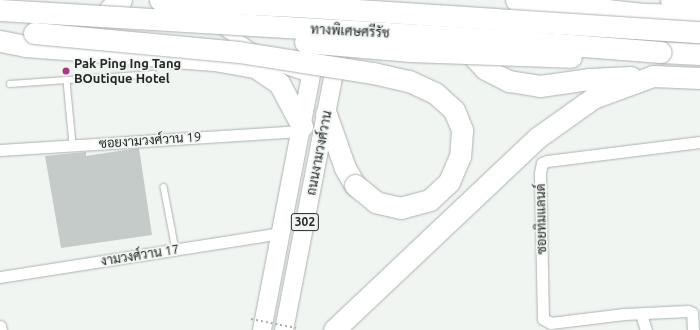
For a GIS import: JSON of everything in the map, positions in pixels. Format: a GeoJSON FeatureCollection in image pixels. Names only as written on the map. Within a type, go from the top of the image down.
{"type":"FeatureCollection","features":[{"type":"Feature","properties":{"kind":"highway","name":"ทางพิเศษศรีรัช"},"geometry":{"type":"LineString","coordinates":[[160,0],[295,6],[700,32]]}},
{"type":"Feature","properties":{"kind":"highway"},"geometry":{"type":"LineString","coordinates":[[220,0],[236,16],[274,34],[304,42],[507,57],[601,57],[661,52]]}},
{"type":"Feature","properties":{"kind":"highway"},"geometry":{"type":"LineString","coordinates":[[516,0],[621,11],[700,15]]}},
{"type":"Feature","properties":{"kind":"highway"},"geometry":{"type":"LineString","coordinates":[[671,0],[700,6]]}},
{"type":"Feature","properties":{"kind":"highway"},"geometry":{"type":"LineString","coordinates":[[347,8],[373,3],[422,5],[437,14],[485,69],[509,81],[540,86],[589,79],[654,76],[700,78]]}},
{"type":"Feature","properties":{"kind":"highway","name":"ทางพิเศษศรีรัช"},"geometry":{"type":"LineString","coordinates":[[0,10],[507,40],[700,54]]}},
{"type":"Feature","properties":{"kind":"highway"},"geometry":{"type":"LineString","coordinates":[[0,34],[34,33],[239,52],[409,81],[435,93],[454,110],[462,130],[460,156],[450,182],[430,200],[401,208],[376,202],[355,185],[345,168],[326,114]]}},
{"type":"Feature","properties":{"kind":"highway"},"geometry":{"type":"LineString","coordinates":[[0,41],[25,46],[214,60],[255,67],[279,83],[301,129]]}},
{"type":"Feature","properties":{"kind":"highway"},"geometry":{"type":"LineString","coordinates":[[334,330],[538,138],[594,98],[654,76]]}},
{"type":"Feature","properties":{"kind":"main road","name":"ถนนงามวงศ์วาน"},"geometry":{"type":"LineString","coordinates":[[256,324],[281,233],[312,77],[325,0]]}},
{"type":"Feature","properties":{"kind":"main road","name":"ถนนงามวงศ์วาน"},"geometry":{"type":"LineString","coordinates":[[290,329],[326,114],[347,8]]}},
{"type":"Feature","properties":{"kind":"street"},"geometry":{"type":"LineString","coordinates":[[0,3],[116,4],[185,7],[221,27],[274,64],[312,77]]}},
{"type":"Feature","properties":{"kind":"street","name":"ซอยงามวงศ์วาน 19"},"geometry":{"type":"LineString","coordinates":[[0,150],[301,129]]}},
{"type":"Feature","properties":{"kind":"street","name":"ซอยทิมแลนด์"},"geometry":{"type":"LineString","coordinates":[[693,330],[692,313],[688,311],[624,314],[564,326],[551,323],[543,319],[542,163],[700,142]]}},
{"type":"Feature","properties":{"kind":"street","name":"งามวงศ์วาน 17"},"geometry":{"type":"LineString","coordinates":[[0,277],[281,233]]}},
{"type":"Feature","properties":{"kind":"street"},"geometry":{"type":"LineString","coordinates":[[641,314],[646,330]]}},
{"type":"Feature","properties":{"kind":"street"},"geometry":{"type":"LineString","coordinates":[[0,326],[1,330]]}},
{"type":"Feature","properties":{"kind":"lane"},"geometry":{"type":"LineString","coordinates":[[10,84],[154,74]]}},
{"type":"Feature","properties":{"kind":"lane"},"geometry":{"type":"LineString","coordinates":[[67,81],[73,145]]}},
{"type":"Feature","properties":{"kind":"lane"},"geometry":{"type":"LineString","coordinates":[[164,187],[176,250]]}},
{"type":"Feature","properties":{"kind":"path"},"geometry":{"type":"LineString","coordinates":[[256,324],[290,329]]}},
{"type":"Feature","properties":{"kind":"building"},"geometry":{"type":"Polygon","coordinates":[[[139,148],[152,235],[61,248],[45,156],[86,152],[86,156],[139,148]]]}},
{"type":"Feature","properties":{"kind":"place","name":"Pak Ping Ing Tang BOutique Hotel"},"geometry":{"type":"Point","coordinates":[66,71]}}]}
